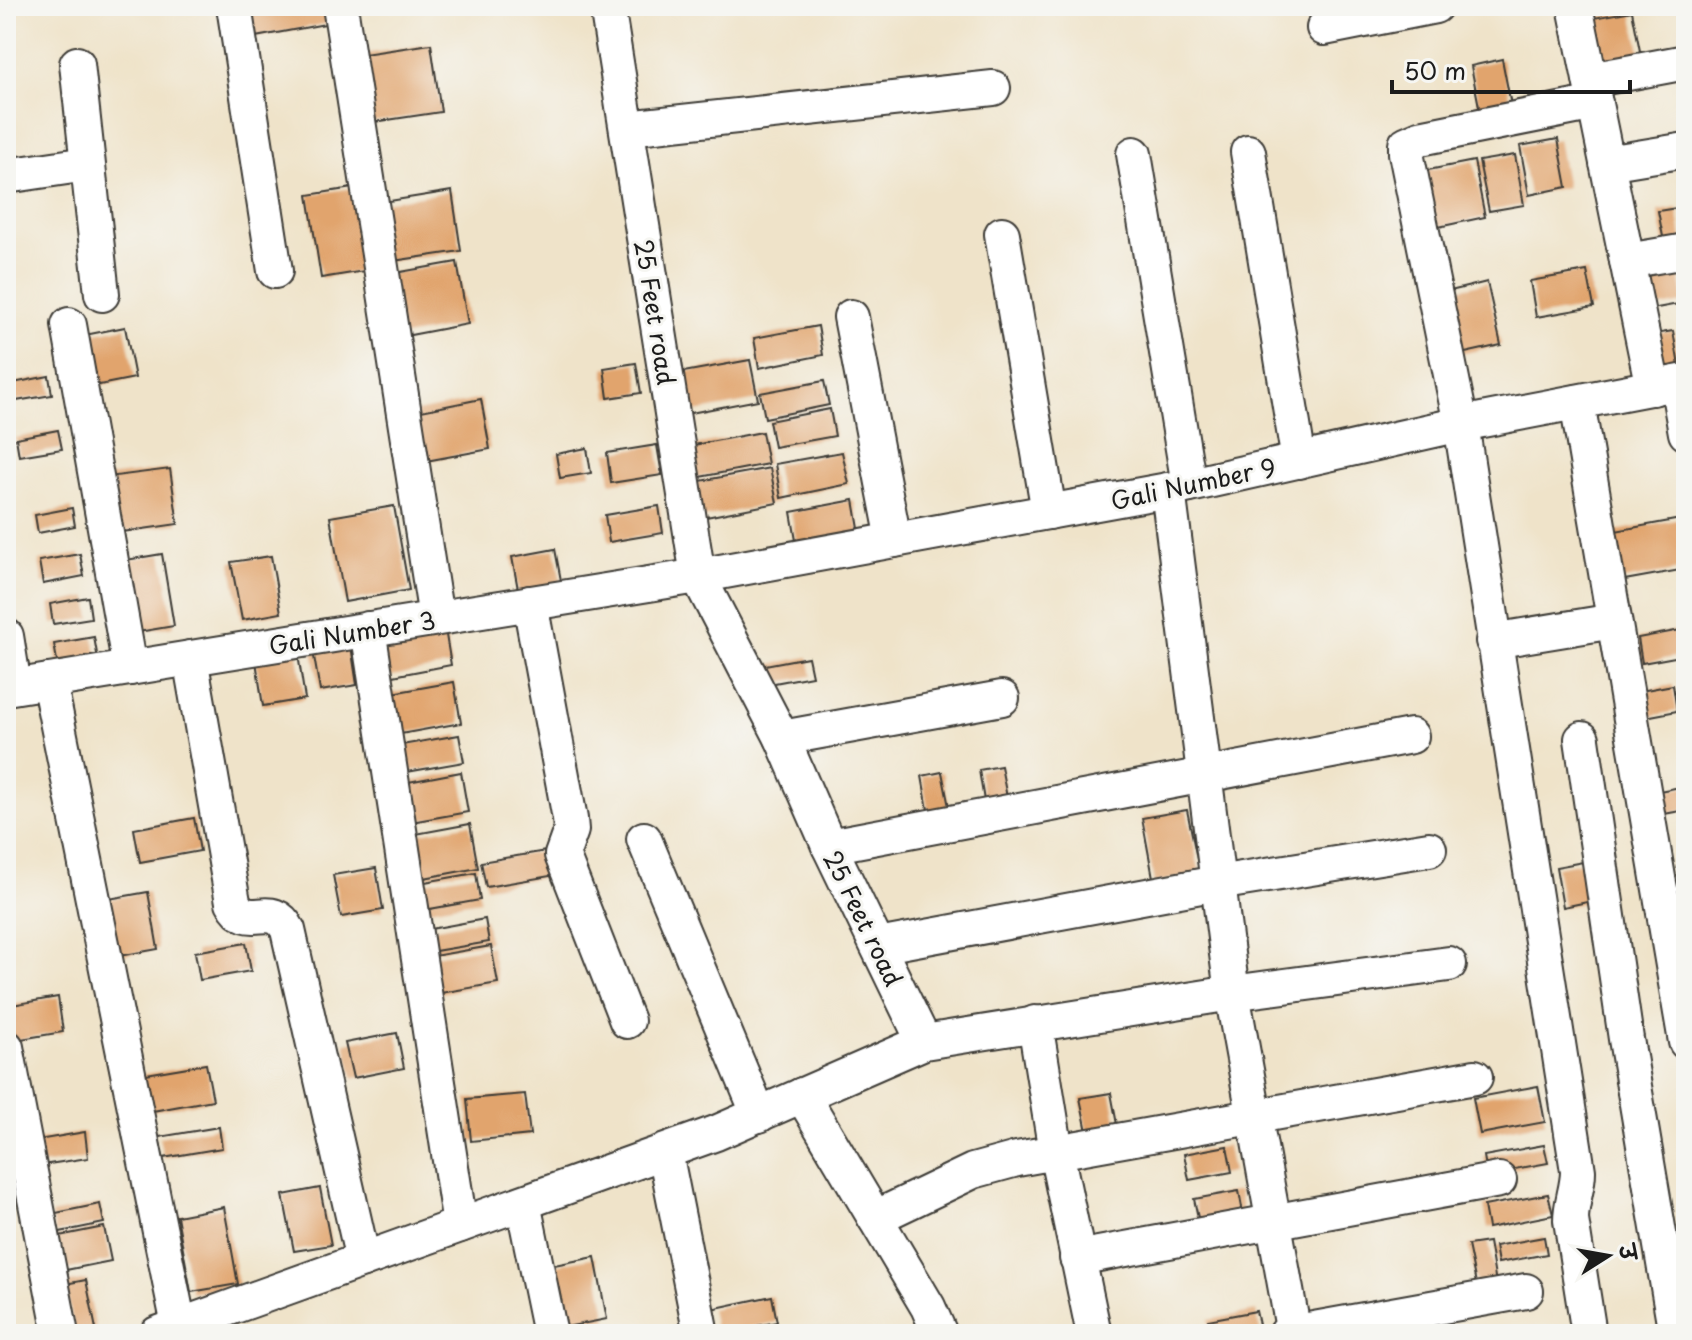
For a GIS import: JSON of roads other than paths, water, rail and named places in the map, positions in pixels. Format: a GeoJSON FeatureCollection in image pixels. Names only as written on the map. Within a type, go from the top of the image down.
{"type":"FeatureCollection","features":[{"type":"Feature","properties":{"kind":"street"},"geometry":{"type":"LineString","coordinates":[[234,6],[275,271]]}},
{"type":"Feature","properties":{"kind":"street"},"geometry":{"type":"LineString","coordinates":[[340,6],[436,618]]}},
{"type":"Feature","properties":{"kind":"street","name":"25 Feet road"},"geometry":{"type":"LineString","coordinates":[[607,6],[698,576],[782,738],[829,846],[924,1042]]}},
{"type":"Feature","properties":{"kind":"street"},"geometry":{"type":"LineString","coordinates":[[1324,28],[1435,6]]}},
{"type":"Feature","properties":{"kind":"street"},"geometry":{"type":"LineString","coordinates":[[1575,6],[1627,261],[1672,384],[1686,433]]}},
{"type":"Feature","properties":{"kind":"street"},"geometry":{"type":"LineString","coordinates":[[1589,1334],[1571,1220],[1578,1171],[1461,424],[1411,182],[1406,144],[1686,62]]}},
{"type":"Feature","properties":{"kind":"street"},"geometry":{"type":"LineString","coordinates":[[77,64],[102,294]]}},
{"type":"Feature","properties":{"kind":"street"},"geometry":{"type":"LineString","coordinates":[[627,128],[993,88]]}},
{"type":"Feature","properties":{"kind":"street"},"geometry":{"type":"LineString","coordinates":[[1607,163],[1686,150]]}},
{"type":"Feature","properties":{"kind":"street"},"geometry":{"type":"LineString","coordinates":[[1248,152],[1299,461]]}},
{"type":"Feature","properties":{"kind":"street"},"geometry":{"type":"LineString","coordinates":[[1134,154],[1179,488],[1204,776],[1217,883],[1232,993],[1292,1334],[1526,1291]]}},
{"type":"Feature","properties":{"kind":"street"},"geometry":{"type":"LineString","coordinates":[[6,176],[87,164]]}},
{"type":"Feature","properties":{"kind":"street"},"geometry":{"type":"LineString","coordinates":[[1002,234],[1049,512]]}},
{"type":"Feature","properties":{"kind":"street"},"geometry":{"type":"LineString","coordinates":[[1627,261],[1686,251]]}},
{"type":"Feature","properties":{"kind":"street"},"geometry":{"type":"LineString","coordinates":[[851,317],[894,540]]}},
{"type":"Feature","properties":{"kind":"street"},"geometry":{"type":"LineString","coordinates":[[69,325],[130,668]]}},
{"type":"Feature","properties":{"kind":"street","name":"Gali Number 9"},"geometry":{"type":"LineString","coordinates":[[698,576],[1179,488],[1461,424],[1672,384]]}},
{"type":"Feature","properties":{"kind":"street"},"geometry":{"type":"LineString","coordinates":[[1577,402],[1686,1042]]}},
{"type":"Feature","properties":{"kind":"street","name":"Gali Number 3"},"geometry":{"type":"LineString","coordinates":[[10,687],[698,576]]}},
{"type":"Feature","properties":{"kind":"street"},"geometry":{"type":"LineString","coordinates":[[530,603],[570,819],[571,830],[562,855],[627,1021]]}},
{"type":"Feature","properties":{"kind":"street"},"geometry":{"type":"LineString","coordinates":[[1493,641],[1614,621]]}},
{"type":"Feature","properties":{"kind":"street"},"geometry":{"type":"LineString","coordinates":[[368,629],[460,1225]]}},
{"type":"Feature","properties":{"kind":"street"},"geometry":{"type":"LineString","coordinates":[[6,636],[10,687]]}},
{"type":"Feature","properties":{"kind":"street"},"geometry":{"type":"LineString","coordinates":[[190,658],[233,902],[238,912],[247,916],[276,914],[283,919],[288,930],[363,1260]]}},
{"type":"Feature","properties":{"kind":"street"},"geometry":{"type":"LineString","coordinates":[[49,681],[168,1330],[665,1152],[759,1115],[924,1042],[1232,993],[1449,964]]}},
{"type":"Feature","properties":{"kind":"street"},"geometry":{"type":"LineString","coordinates":[[782,738],[1002,698]]}},
{"type":"Feature","properties":{"kind":"street"},"geometry":{"type":"LineString","coordinates":[[829,846],[1411,736]]}},
{"type":"Feature","properties":{"kind":"street"},"geometry":{"type":"LineString","coordinates":[[1582,739],[1626,1039],[1676,1334]]}},
{"type":"Feature","properties":{"kind":"street"},"geometry":{"type":"LineString","coordinates":[[644,839],[759,1115]]}},
{"type":"Feature","properties":{"kind":"street"},"geometry":{"type":"LineString","coordinates":[[878,946],[1217,883],[1429,849]]}},
{"type":"Feature","properties":{"kind":"street"},"geometry":{"type":"LineString","coordinates":[[1035,1023],[1056,1152],[1094,1334]]}},
{"type":"Feature","properties":{"kind":"street"},"geometry":{"type":"LineString","coordinates":[[6,1047],[61,1334]]}},
{"type":"Feature","properties":{"kind":"street"},"geometry":{"type":"LineString","coordinates":[[875,1218],[973,1171],[1017,1159],[1475,1077]]}},
{"type":"Feature","properties":{"kind":"street"},"geometry":{"type":"LineString","coordinates":[[802,1095],[928,1307],[940,1334]]}},
{"type":"Feature","properties":{"kind":"street"},"geometry":{"type":"LineString","coordinates":[[665,1152],[701,1334]]}},
{"type":"Feature","properties":{"kind":"street"},"geometry":{"type":"LineString","coordinates":[[1077,1258],[1499,1180]]}},
{"type":"Feature","properties":{"kind":"street"},"geometry":{"type":"LineString","coordinates":[[523,1203],[550,1334]]}}]}
